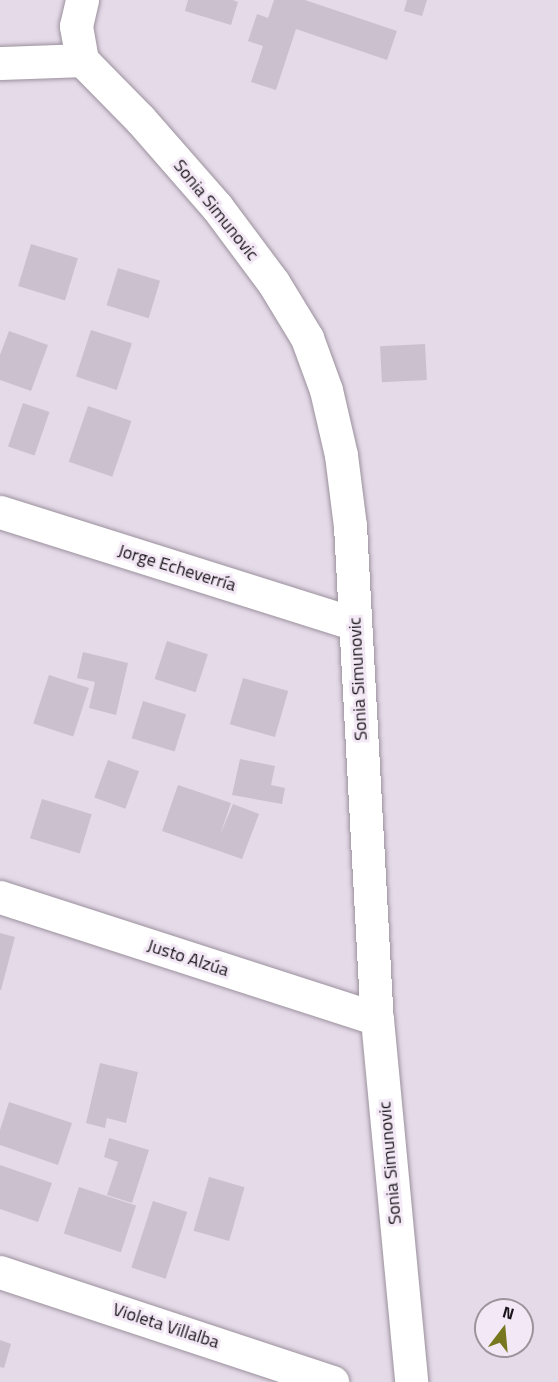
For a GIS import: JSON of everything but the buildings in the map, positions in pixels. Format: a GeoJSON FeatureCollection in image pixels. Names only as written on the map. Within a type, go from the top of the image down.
{"type":"FeatureCollection","features":[{"type":"Feature","properties":{"kind":"street"},"geometry":{"type":"LineString","coordinates":[[0,63],[82,60],[75,26],[82,0]]}},
{"type":"Feature","properties":{"kind":"street","name":"Sonia Simunovic"},"geometry":{"type":"LineString","coordinates":[[82,60],[140,118],[217,207],[273,282],[308,338],[326,390],[341,455],[350,526],[377,1019],[411,1382]]}},
{"type":"Feature","properties":{"kind":"street","name":"Jorge Echeverría"},"geometry":{"type":"LineString","coordinates":[[0,512],[355,624]]}},
{"type":"Feature","properties":{"kind":"street","name":"Justo Alzúa"},"geometry":{"type":"LineString","coordinates":[[0,897],[377,1019]]}},
{"type":"Feature","properties":{"kind":"street","name":"Violeta Villalba"},"geometry":{"type":"LineString","coordinates":[[0,1272],[332,1382]]}}]}
